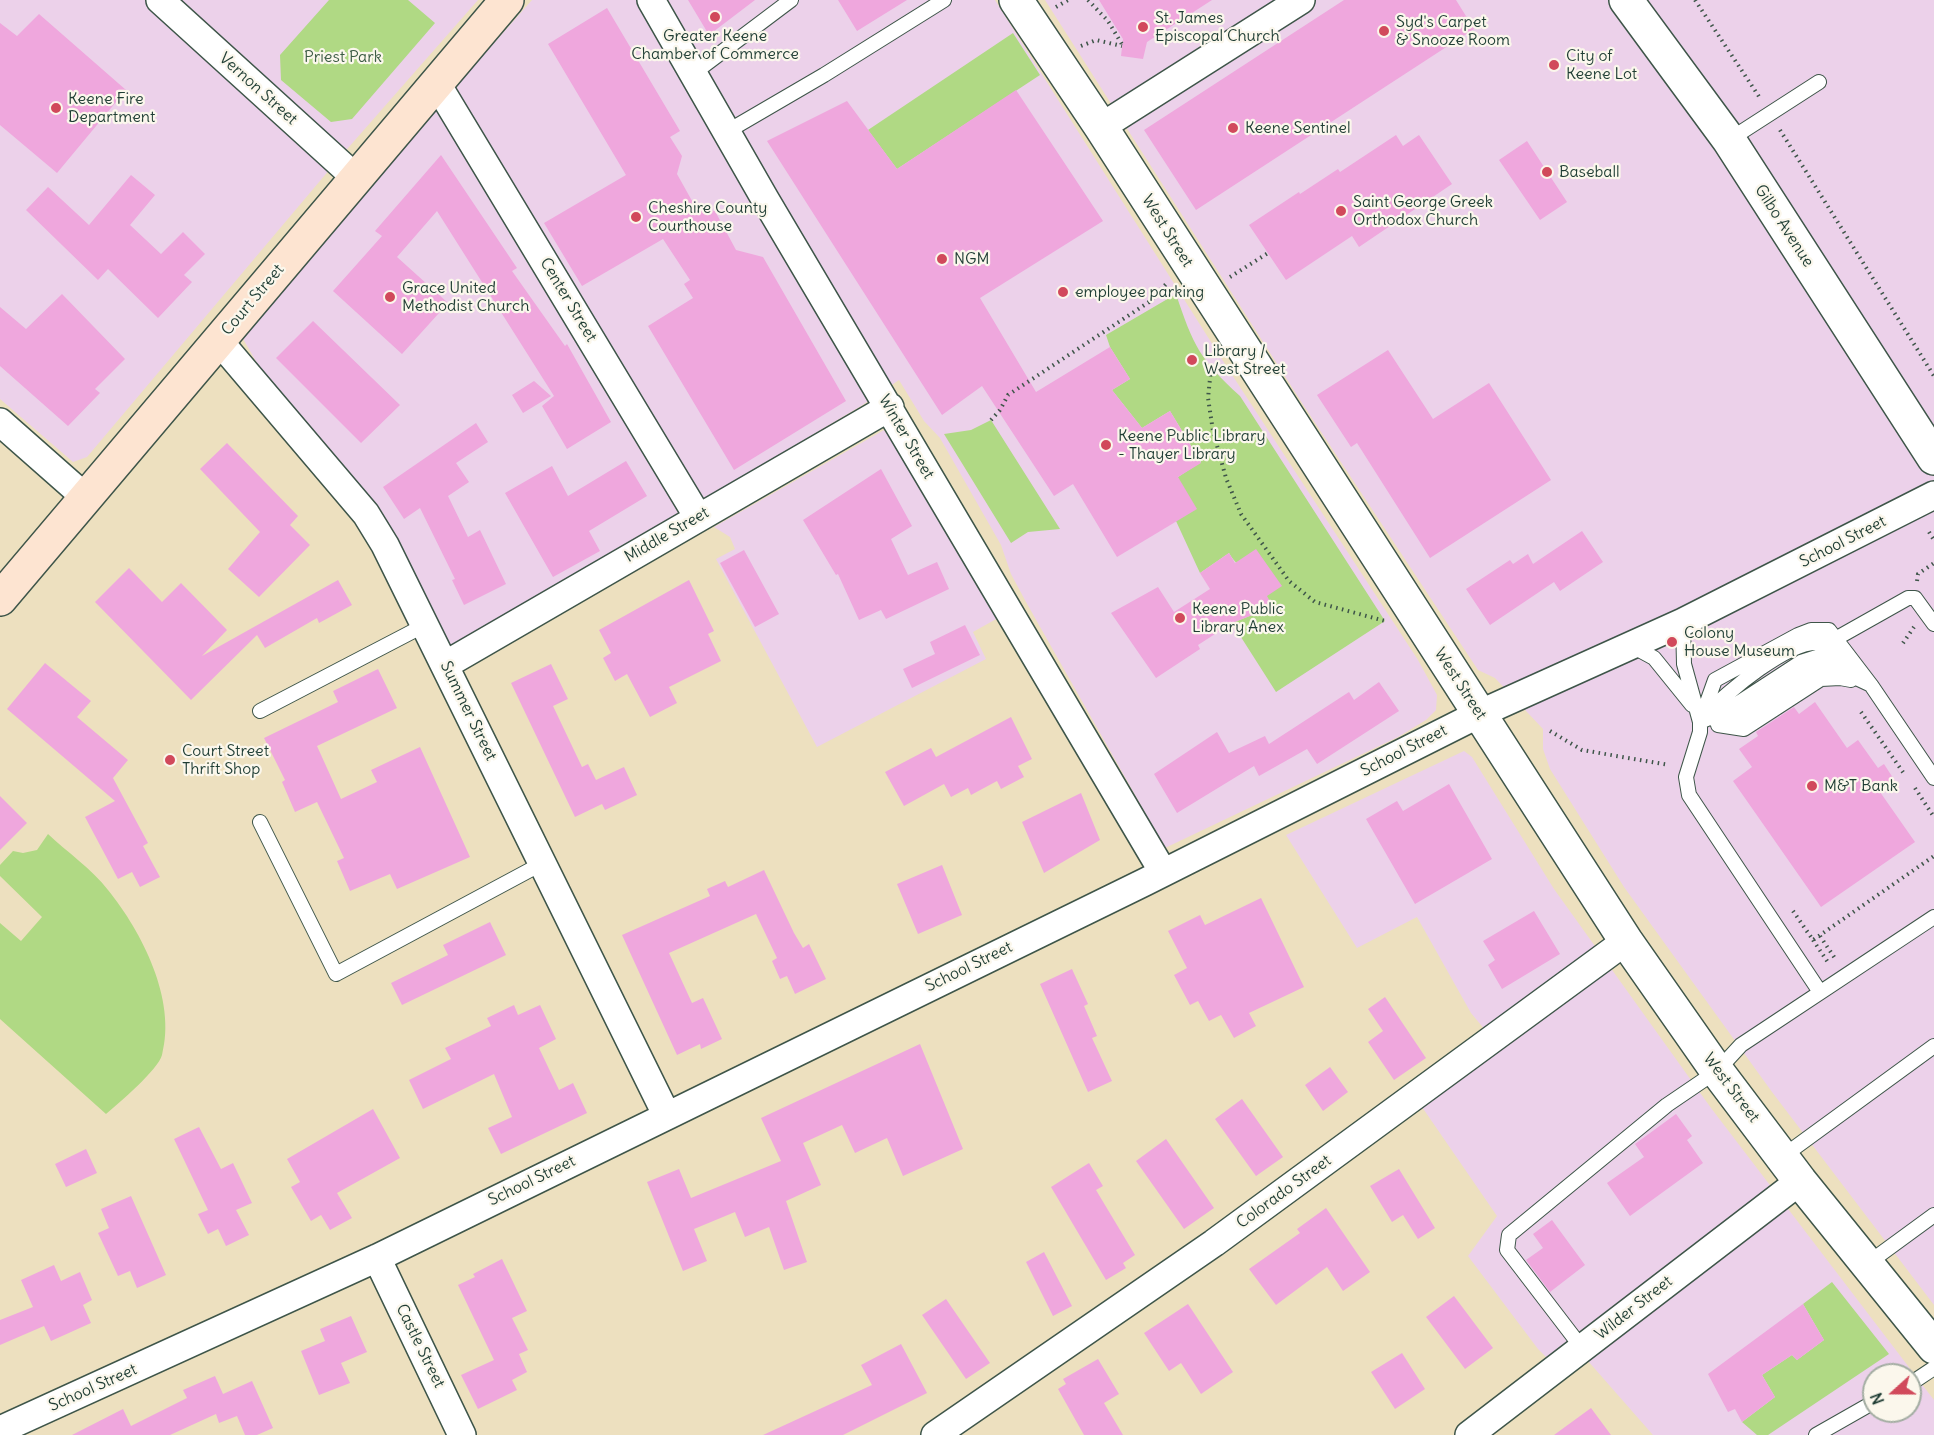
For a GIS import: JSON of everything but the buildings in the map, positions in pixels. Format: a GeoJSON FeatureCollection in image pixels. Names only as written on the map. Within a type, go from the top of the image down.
{"type":"FeatureCollection","features":[{"type":"Feature","properties":{"kind":"main road","name":"Court Street"},"geometry":{"type":"LineString","coordinates":[[0,599],[507,0]]}},
{"type":"Feature","properties":{"kind":"street","name":"Vernon Street"},"geometry":{"type":"LineString","coordinates":[[160,0],[356,178]]}},
{"type":"Feature","properties":{"kind":"street","name":"Winter Street"},"geometry":{"type":"LineString","coordinates":[[651,0],[765,199],[1163,872]]}},
{"type":"Feature","properties":{"kind":"street"},"geometry":{"type":"LineString","coordinates":[[1101,127],[1300,0]]}},
{"type":"Feature","properties":{"kind":"street","name":"Gilbo Avenue"},"geometry":{"type":"LineString","coordinates":[[1626,0],[1729,140],[1934,458]]}},
{"type":"Feature","properties":{"kind":"street","name":"West Street"},"geometry":{"type":"LineString","coordinates":[[1024,3],[1101,127],[1626,941],[1791,1169],[1934,1347]]}},
{"type":"Feature","properties":{"kind":"street","name":"Center Street"},"geometry":{"type":"LineString","coordinates":[[437,84],[698,517]]}},
{"type":"Feature","properties":{"kind":"street","name":"Summer Street"},"geometry":{"type":"LineString","coordinates":[[219,342],[366,514],[385,545],[666,1114]]}},
{"type":"Feature","properties":{"kind":"street","name":"Middle Street"},"geometry":{"type":"LineString","coordinates":[[445,665],[890,407]]}},
{"type":"Feature","properties":{"kind":"street"},"geometry":{"type":"LineString","coordinates":[[0,422],[85,497]]}},
{"type":"Feature","properties":{"kind":"street","name":"School Street"},"geometry":{"type":"LineString","coordinates":[[0,1430],[377,1258],[1479,714],[1683,622],[1934,495]]}},
{"type":"Feature","properties":{"kind":"street","name":"Colorado Street"},"geometry":{"type":"LineString","coordinates":[[935,1435],[1214,1243],[1626,941]]}},
{"type":"Feature","properties":{"kind":"street","name":"Wilder Street"},"geometry":{"type":"LineString","coordinates":[[1469,1435],[1582,1348],[1791,1169]]}},
{"type":"Feature","properties":{"kind":"street","name":"Castle Street"},"geometry":{"type":"LineString","coordinates":[[377,1258],[462,1435]]}},
{"type":"Feature","properties":{"kind":"lane"},"geometry":{"type":"LineString","coordinates":[[694,73],[791,0]]}},
{"type":"Feature","properties":{"kind":"lane"},"geometry":{"type":"LineString","coordinates":[[728,131],[824,75],[944,0]]}},
{"type":"Feature","properties":{"kind":"lane"},"geometry":{"type":"LineString","coordinates":[[1729,140],[1819,82]]}},
{"type":"Feature","properties":{"kind":"lane"},"geometry":{"type":"LineString","coordinates":[[1837,638],[1899,601],[1915,598],[1934,624]]}},
{"type":"Feature","properties":{"kind":"lane"},"geometry":{"type":"LineString","coordinates":[[1683,622],[1684,664],[1700,732],[1686,777],[1689,795],[1820,992]]}},
{"type":"Feature","properties":{"kind":"lane"},"geometry":{"type":"LineString","coordinates":[[260,711],[425,625]]}},
{"type":"Feature","properties":{"kind":"lane"},"geometry":{"type":"LineString","coordinates":[[1698,717],[1715,680],[1761,653],[1811,630],[1829,630],[1871,685],[1934,778]]}},
{"type":"Feature","properties":{"kind":"lane"},"geometry":{"type":"LineString","coordinates":[[1632,645],[1654,658],[1698,717],[1744,729],[1821,679],[1840,678],[1871,685]]}},
{"type":"Feature","properties":{"kind":"lane"},"geometry":{"type":"LineString","coordinates":[[1698,717],[1729,709],[1802,662],[1820,656],[1830,657],[1871,685]]}},
{"type":"Feature","properties":{"kind":"lane"},"geometry":{"type":"LineString","coordinates":[[260,822],[336,974],[543,862]]}},
{"type":"Feature","properties":{"kind":"lane"},"geometry":{"type":"LineString","coordinates":[[1582,1348],[1507,1250],[1509,1235],[1667,1104],[1718,1071],[1741,1045],[1934,917]]}},
{"type":"Feature","properties":{"kind":"lane"},"geometry":{"type":"LineString","coordinates":[[1791,1169],[1933,1049]]}},
{"type":"Feature","properties":{"kind":"lane"},"geometry":{"type":"LineString","coordinates":[[1867,1264],[1934,1215]]}},
{"type":"Feature","properties":{"kind":"lane"},"geometry":{"type":"LineString","coordinates":[[1816,1435],[1862,1409]]}},
{"type":"Feature","properties":{"kind":"path"},"geometry":{"type":"LineString","coordinates":[[1056,8],[1068,0]]}},
{"type":"Feature","properties":{"kind":"path"},"geometry":{"type":"LineString","coordinates":[[1081,46],[1096,40],[1122,46],[1108,21],[1088,0]]}},
{"type":"Feature","properties":{"kind":"path"},"geometry":{"type":"LineString","coordinates":[[1695,0],[1770,114],[1934,376]]}},
{"type":"Feature","properties":{"kind":"path"},"geometry":{"type":"LineString","coordinates":[[1230,278],[1268,254]]}},
{"type":"Feature","properties":{"kind":"path"},"geometry":{"type":"LineString","coordinates":[[991,420],[1000,410],[1008,395],[1149,302],[1168,281]]}},
{"type":"Feature","properties":{"kind":"path"},"geometry":{"type":"LineString","coordinates":[[1211,369],[1208,398],[1213,431],[1226,478],[1241,514],[1289,581],[1315,602],[1385,621]]}},
{"type":"Feature","properties":{"kind":"path"},"geometry":{"type":"LineString","coordinates":[[1929,532],[1934,540]]}},
{"type":"Feature","properties":{"kind":"path"},"geometry":{"type":"LineString","coordinates":[[1861,712],[1934,817]]}},
{"type":"Feature","properties":{"kind":"path"},"geometry":{"type":"LineString","coordinates":[[1550,731],[1582,750],[1670,766]]}},
{"type":"Feature","properties":{"kind":"path"},"geometry":{"type":"LineString","coordinates":[[1813,940],[1934,856]]}},
{"type":"Feature","properties":{"kind":"path"},"geometry":{"type":"LineString","coordinates":[[1787,903],[1830,966]]}},
{"type":"Feature","properties":{"kind":"path"},"geometry":{"type":"LineString","coordinates":[[1820,936],[1846,975]]}},
{"type":"Feature","properties":{"kind":"shaded area"},"geometry":{"type":"Polygon","coordinates":[[[0,0],[478,0],[341,156],[87,457],[73,462],[0,399],[0,0]]]}},
{"type":"Feature","properties":{"kind":"shaded area"},"geometry":{"type":"Polygon","coordinates":[[[532,0],[995,0],[1223,361],[1418,660],[1437,695],[1436,710],[1426,720],[1398,737],[1165,848],[1026,602],[1011,574],[1001,545],[940,438],[924,421],[899,380],[861,406],[468,640],[449,645],[265,377],[242,337],[376,177],[532,0]]]}},
{"type":"Feature","properties":{"kind":"shaded area"},"geometry":{"type":"Polygon","coordinates":[[[1045,0],[1934,0],[1934,1305],[1772,1092],[1624,887],[1550,769],[1543,749],[1543,729],[1495,678],[1478,670],[1302,403],[1045,0]]]}},
{"type":"Feature","properties":{"kind":"shaded area"},"geometry":{"type":"Polygon","coordinates":[[[884,430],[998,618],[973,632],[986,659],[817,747],[716,559],[735,549],[730,537],[714,527],[884,430]]]}},
{"type":"Feature","properties":{"kind":"shaded area"},"geometry":{"type":"Polygon","coordinates":[[[1464,751],[1472,757],[1554,889],[1711,1108],[1906,1363],[1862,1363],[1862,1423],[1922,1423],[1922,1384],[1934,1400],[1934,1435],[1653,1435],[1588,1361],[1565,1376],[1538,1349],[1468,1256],[1497,1216],[1422,1107],[1500,1048],[1471,1013],[1417,917],[1357,948],[1286,835],[1464,751]]]}},
{"type":"Feature","properties":{"kind":"green space","name":"Priest Park"},"geometry":{"type":"Polygon","coordinates":[[[329,0],[408,0],[435,23],[352,119],[331,122],[281,80],[280,55],[329,0]]]}},
{"type":"Feature","properties":{"kind":"green space"},"geometry":{"type":"Polygon","coordinates":[[[1013,33],[1040,75],[897,169],[868,130],[1013,33]]]}},
{"type":"Feature","properties":{"kind":"green space"},"geometry":{"type":"Polygon","coordinates":[[[1176,294],[1199,351],[1240,396],[1385,621],[1276,692],[1232,623],[1272,607],[1268,599],[1229,553],[1200,573],[1176,521],[1178,477],[1201,462],[1170,411],[1142,428],[1112,390],[1130,379],[1110,347],[1106,335],[1176,294]]]}},
{"type":"Feature","properties":{"kind":"green space"},"geometry":{"type":"Polygon","coordinates":[[[991,420],[1060,529],[1028,532],[1011,543],[944,434],[971,430],[991,420]]]}},
{"type":"Feature","properties":{"kind":"green space"},"geometry":{"type":"Polygon","coordinates":[[[48,834],[95,875],[121,907],[144,946],[160,990],[165,1012],[165,1034],[159,1061],[146,1077],[106,1114],[0,1019],[0,923],[21,941],[42,917],[0,876],[0,865],[13,851],[23,853],[37,850],[48,834]]]}},
{"type":"Feature","properties":{"kind":"green space"},"geometry":{"type":"Polygon","coordinates":[[[1832,1282],[1889,1354],[1876,1363],[1862,1363],[1862,1372],[1768,1435],[1757,1435],[1742,1422],[1775,1397],[1762,1375],[1792,1355],[1797,1360],[1824,1340],[1803,1304],[1832,1282]]]}},
{"type":"Feature","properties":{"kind":"place","name":"Greater Keene Chamber of Commerce"},"geometry":{"type":"Point","coordinates":[715,17]}},
{"type":"Feature","properties":{"kind":"place","name":"St. James Episcopal Church"},"geometry":{"type":"Point","coordinates":[1143,27]}},
{"type":"Feature","properties":{"kind":"place","name":"Syd's Carpet & Snooze Room"},"geometry":{"type":"Point","coordinates":[1384,31]}},
{"type":"Feature","properties":{"kind":"place","name":"City of Keene Lot"},"geometry":{"type":"Point","coordinates":[1554,65]}},
{"type":"Feature","properties":{"kind":"place","name":"Keene Fire Department"},"geometry":{"type":"Point","coordinates":[56,108]}},
{"type":"Feature","properties":{"kind":"place","name":"Keene Sentinel"},"geometry":{"type":"Point","coordinates":[1233,128]}},
{"type":"Feature","properties":{"kind":"place","name":"Baseball"},"geometry":{"type":"Point","coordinates":[1547,172]}},
{"type":"Feature","properties":{"kind":"place","name":"Saint George Greek Orthodox Church"},"geometry":{"type":"Point","coordinates":[1341,211]}},
{"type":"Feature","properties":{"kind":"place","name":"Cheshire County Courthouse"},"geometry":{"type":"Point","coordinates":[636,217]}},
{"type":"Feature","properties":{"kind":"place","name":"NGM"},"geometry":{"type":"Point","coordinates":[942,259]}},
{"type":"Feature","properties":{"kind":"place","name":"employee parking"},"geometry":{"type":"Point","coordinates":[1063,292]}},
{"type":"Feature","properties":{"kind":"place","name":"Grace United Methodist Church"},"geometry":{"type":"Point","coordinates":[390,297]}},
{"type":"Feature","properties":{"kind":"place","name":"Library / West Street"},"geometry":{"type":"Point","coordinates":[1192,360]}},
{"type":"Feature","properties":{"kind":"place","name":"Keene Public Library - Thayer Library"},"geometry":{"type":"Point","coordinates":[1106,445]}},
{"type":"Feature","properties":{"kind":"place","name":"Keene Public Library Anex"},"geometry":{"type":"Point","coordinates":[1180,618]}},
{"type":"Feature","properties":{"kind":"place","name":"Colony House Museum"},"geometry":{"type":"Point","coordinates":[1672,642]}},
{"type":"Feature","properties":{"kind":"place","name":"Court Street Thrift Shop"},"geometry":{"type":"Point","coordinates":[170,760]}},
{"type":"Feature","properties":{"kind":"place","name":"M&T Bank"},"geometry":{"type":"Point","coordinates":[1812,786]}}]}
